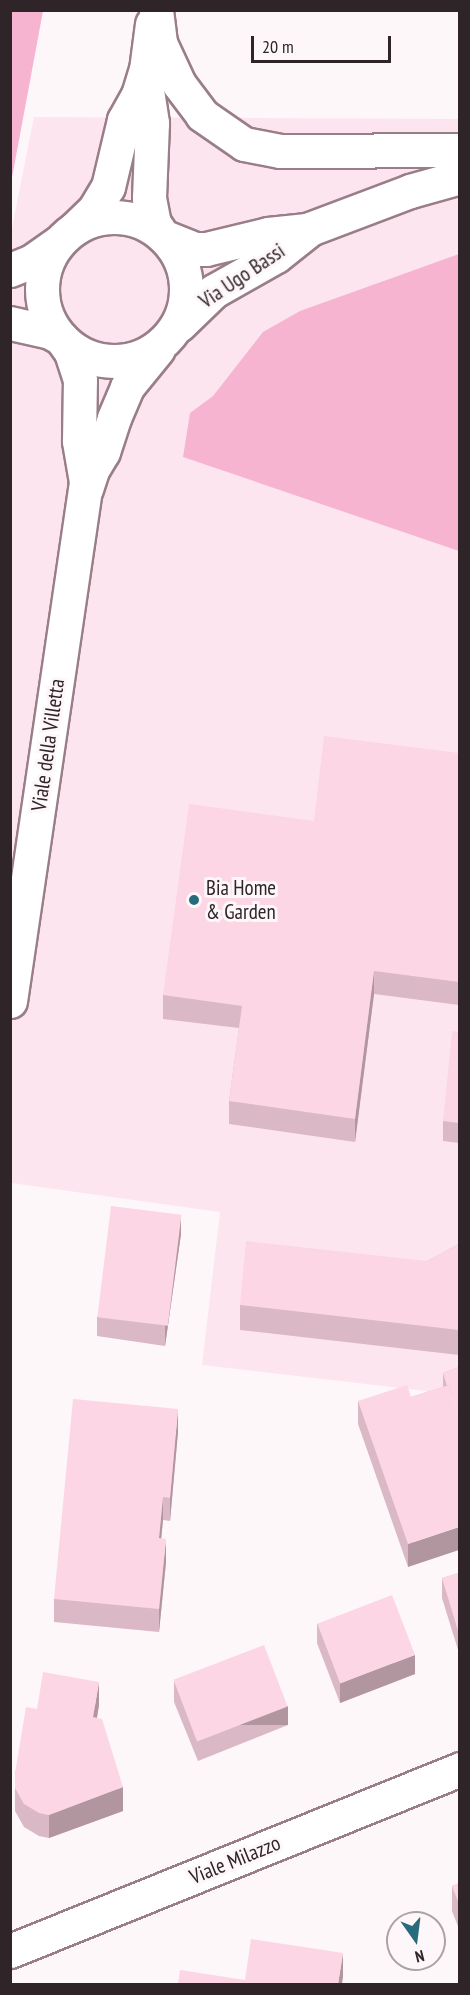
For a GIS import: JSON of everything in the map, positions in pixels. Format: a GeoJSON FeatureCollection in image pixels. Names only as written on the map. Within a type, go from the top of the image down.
{"type":"FeatureCollection","features":[{"type":"Feature","properties":{"kind":"street"},"geometry":{"type":"LineString","coordinates":[[10,323],[50,332],[90,358],[121,362],[152,352],[169,336],[186,302],[187,286],[179,256],[154,223],[149,198],[152,123],[145,86],[155,10]]}},
{"type":"Feature","properties":{"kind":"street"},"geometry":{"type":"LineString","coordinates":[[155,10],[160,43],[186,95],[208,120],[244,144],[280,151],[459,150]]}},
{"type":"Feature","properties":{"kind":"street"},"geometry":{"type":"LineString","coordinates":[[62,340],[46,315],[42,283],[45,268],[66,236],[94,210],[108,187],[124,120],[138,95],[146,67]]}},
{"type":"Feature","properties":{"kind":"street","name":"Via Ugo Bassi"},"geometry":{"type":"LineString","coordinates":[[169,336],[214,291],[276,256],[301,235],[315,227],[410,191],[459,177]]}},
{"type":"Feature","properties":{"kind":"street"},"geometry":{"type":"LineString","coordinates":[[10,270],[32,261],[86,222],[116,216],[132,219],[163,235]]}},
{"type":"Feature","properties":{"kind":"street","name":"Via Ugo Bassi"},"geometry":{"type":"LineString","coordinates":[[163,235],[194,249],[206,249],[268,234],[315,227]]}},
{"type":"Feature","properties":{"kind":"street","name":"Viale della Villetta"},"geometry":{"type":"LineString","coordinates":[[10,1001],[86,489],[92,470],[103,452],[127,387],[169,336]]}},
{"type":"Feature","properties":{"kind":"street","name":"Viale della Villetta"},"geometry":{"type":"LineString","coordinates":[[62,340],[71,352],[80,380],[79,441],[86,489]]}},
{"type":"Feature","properties":{"kind":"street","name":"Viale Milazzo"},"geometry":{"type":"LineString","coordinates":[[10,1951],[459,1769]]}},
{"type":"Feature","properties":{"kind":"shaded area"},"geometry":{"type":"Polygon","coordinates":[[[10,11],[43,11],[11,183],[10,11]]]}},
{"type":"Feature","properties":{"kind":"shaded area"},"geometry":{"type":"Polygon","coordinates":[[[34,117],[459,119],[459,1447],[426,1391],[202,1365],[220,1212],[11,1183],[10,238],[34,117]]]}},
{"type":"Feature","properties":{"kind":"shaded area"},"geometry":{"type":"Polygon","coordinates":[[[459,254],[459,551],[183,457],[190,413],[213,396],[263,332],[300,311],[459,254]]]}},
{"type":"Feature","properties":{"kind":"building"},"geometry":{"type":"Polygon","coordinates":[[[324,736],[459,753],[459,982],[374,971],[355,1119],[229,1101],[242,1006],[163,995],[189,804],[314,821],[324,736]]]}},
{"type":"Feature","properties":{"kind":"building"},"geometry":{"type":"Polygon","coordinates":[[[452,1031],[459,1032],[459,1123],[443,1121],[452,1031]]]}},
{"type":"Feature","properties":{"kind":"building"},"geometry":{"type":"Polygon","coordinates":[[[111,1206],[181,1215],[168,1326],[97,1317],[111,1206]]]}},
{"type":"Feature","properties":{"kind":"building"},"geometry":{"type":"Polygon","coordinates":[[[246,1241],[427,1261],[459,1244],[459,1330],[240,1305],[246,1241]]]}},
{"type":"Feature","properties":{"kind":"building"},"geometry":{"type":"Polygon","coordinates":[[[459,1367],[459,1419],[443,1373],[459,1367]]]}},
{"type":"Feature","properties":{"kind":"building"},"geometry":{"type":"Polygon","coordinates":[[[407,1385],[411,1397],[449,1385],[459,1419],[459,1527],[408,1544],[358,1401],[407,1385]]]}},
{"type":"Feature","properties":{"kind":"building"},"geometry":{"type":"Polygon","coordinates":[[[73,1399],[178,1409],[170,1498],[163,1497],[159,1538],[166,1539],[159,1609],[54,1599],[73,1399]]]}},
{"type":"Feature","properties":{"kind":"building"},"geometry":{"type":"Polygon","coordinates":[[[459,1573],[459,1634],[442,1578],[459,1573]]]}},
{"type":"Feature","properties":{"kind":"building"},"geometry":{"type":"Polygon","coordinates":[[[392,1595],[415,1655],[340,1683],[317,1624],[392,1595]]]}},
{"type":"Feature","properties":{"kind":"building"},"geometry":{"type":"Polygon","coordinates":[[[264,1645],[288,1707],[197,1741],[173,1680],[264,1645]]]}},
{"type":"Feature","properties":{"kind":"building"},"geometry":{"type":"Polygon","coordinates":[[[43,1672],[99,1682],[93,1717],[102,1719],[123,1787],[49,1815],[39,1813],[24,1804],[15,1788],[15,1773],[26,1707],[37,1709],[43,1672]]]}},
{"type":"Feature","properties":{"kind":"building"},"geometry":{"type":"Polygon","coordinates":[[[459,1883],[459,1904],[452,1886],[459,1883]]]}},
{"type":"Feature","properties":{"kind":"building"},"geometry":{"type":"Polygon","coordinates":[[[251,1939],[343,1953],[338,1984],[178,1984],[180,1970],[245,1980],[251,1939]]]}},
{"type":"Feature","properties":{"kind":"place","name":"Bia Home & Garden"},"geometry":{"type":"Point","coordinates":[194,900]}}]}
